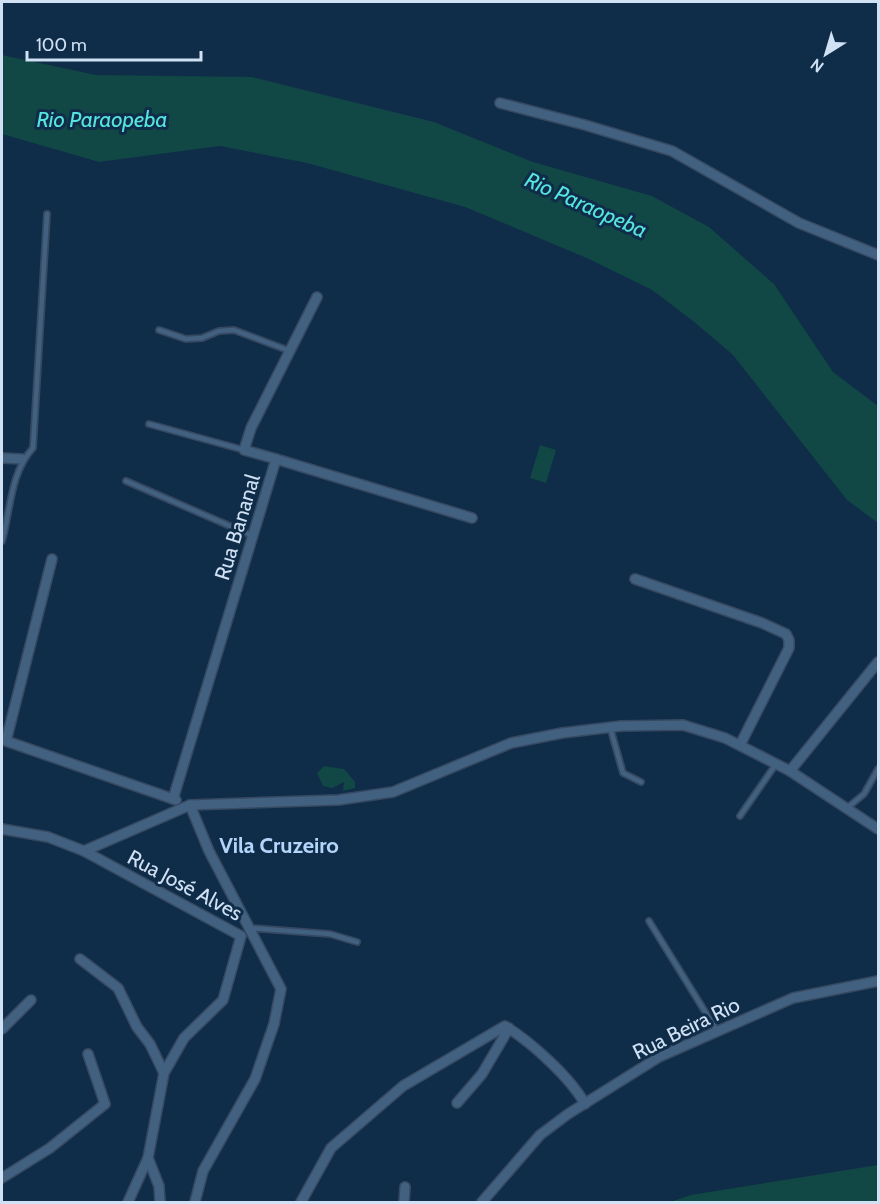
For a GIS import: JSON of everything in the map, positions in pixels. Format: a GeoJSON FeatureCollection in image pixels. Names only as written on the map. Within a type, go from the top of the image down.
{"type":"FeatureCollection","features":[{"type":"Feature","properties":{"kind":"street"},"geometry":{"type":"LineString","coordinates":[[500,103],[672,151],[799,223],[879,255]]}},
{"type":"Feature","properties":{"kind":"street","name":"Rua Bananal"},"geometry":{"type":"LineString","coordinates":[[173,799],[276,459],[244,450],[251,428],[317,297]]}},
{"type":"Feature","properties":{"kind":"street"},"geometry":{"type":"LineString","coordinates":[[2,458],[22,459]]}},
{"type":"Feature","properties":{"kind":"street"},"geometry":{"type":"LineString","coordinates":[[276,459],[472,518]]}},
{"type":"Feature","properties":{"kind":"street"},"geometry":{"type":"LineString","coordinates":[[52,559],[6,741],[190,805],[338,800],[393,792],[511,743],[610,727],[683,725],[705,730],[740,745],[790,771],[879,829]]}},
{"type":"Feature","properties":{"kind":"street"},"geometry":{"type":"LineString","coordinates":[[636,579],[762,623],[786,634],[789,648],[740,745]]}},
{"type":"Feature","properties":{"kind":"street"},"geometry":{"type":"LineString","coordinates":[[790,771],[879,662]]}},
{"type":"Feature","properties":{"kind":"street"},"geometry":{"type":"LineString","coordinates":[[84,851],[190,805]]}},
{"type":"Feature","properties":{"kind":"street"},"geometry":{"type":"LineString","coordinates":[[190,805],[209,851],[281,989],[274,1024],[255,1079],[203,1171],[195,1203]]}},
{"type":"Feature","properties":{"kind":"street","name":"Rua José Alves"},"geometry":{"type":"LineString","coordinates":[[2,829],[48,837],[84,851],[242,936],[223,1000],[184,1038],[164,1073],[148,1158],[128,1203]]}},
{"type":"Feature","properties":{"kind":"street"},"geometry":{"type":"LineString","coordinates":[[242,936],[252,933]]}},
{"type":"Feature","properties":{"kind":"street"},"geometry":{"type":"LineString","coordinates":[[80,959],[118,988],[136,1026],[150,1044],[164,1073]]}},
{"type":"Feature","properties":{"kind":"street","name":"Rua Beira Rio"},"geometry":{"type":"LineString","coordinates":[[482,1203],[540,1135],[659,1057],[793,998],[879,981]]}},
{"type":"Feature","properties":{"kind":"street"},"geometry":{"type":"LineString","coordinates":[[2,1029],[31,1000]]}},
{"type":"Feature","properties":{"kind":"street"},"geometry":{"type":"LineString","coordinates":[[301,1203],[332,1148],[403,1086],[505,1026],[541,1055],[585,1104]]}},
{"type":"Feature","properties":{"kind":"street"},"geometry":{"type":"LineString","coordinates":[[457,1103],[482,1074],[509,1028]]}},
{"type":"Feature","properties":{"kind":"street"},"geometry":{"type":"LineString","coordinates":[[2,1178],[51,1148],[105,1104],[88,1054]]}},
{"type":"Feature","properties":{"kind":"street"},"geometry":{"type":"LineString","coordinates":[[148,1158],[159,1186],[160,1203]]}},
{"type":"Feature","properties":{"kind":"street"},"geometry":{"type":"LineString","coordinates":[[404,1203],[405,1187]]}},
{"type":"Feature","properties":{"kind":"lane"},"geometry":{"type":"LineString","coordinates":[[2,541],[15,477],[22,459],[33,448],[47,214]]}},
{"type":"Feature","properties":{"kind":"lane"},"geometry":{"type":"LineString","coordinates":[[159,330],[186,339],[202,338],[219,331],[234,330],[251,334],[290,351]]}},
{"type":"Feature","properties":{"kind":"lane"},"geometry":{"type":"LineString","coordinates":[[149,424],[244,450]]}},
{"type":"Feature","properties":{"kind":"lane"},"geometry":{"type":"LineString","coordinates":[[126,481],[253,536]]}},
{"type":"Feature","properties":{"kind":"lane"},"geometry":{"type":"LineString","coordinates":[[610,727],[622,773],[641,782]]}},
{"type":"Feature","properties":{"kind":"lane"},"geometry":{"type":"LineString","coordinates":[[740,816],[776,764]]}},
{"type":"Feature","properties":{"kind":"lane"},"geometry":{"type":"LineString","coordinates":[[847,808],[864,794],[879,769]]}},
{"type":"Feature","properties":{"kind":"lane"},"geometry":{"type":"LineString","coordinates":[[649,921],[717,1031]]}},
{"type":"Feature","properties":{"kind":"lane"},"geometry":{"type":"LineString","coordinates":[[252,933],[330,934],[357,942]]}},
{"type":"Feature","properties":{"kind":"water","name":"Rio Paraopeba"},"geometry":{"type":"Polygon","coordinates":[[[2,55],[96,75],[252,77],[434,122],[533,162],[652,196],[709,227],[774,284],[833,372],[878,406],[878,523],[847,500],[733,355],[652,290],[589,259],[465,207],[307,163],[220,146],[99,162],[2,134],[2,55]]]}},
{"type":"Feature","properties":{"kind":"water"},"geometry":{"type":"Polygon","coordinates":[[[540,445],[556,450],[546,483],[530,478],[540,445]]]}},
{"type":"Feature","properties":{"kind":"water"},"geometry":{"type":"Polygon","coordinates":[[[324,766],[344,769],[355,782],[355,788],[343,791],[344,782],[332,788],[323,786],[317,773],[324,766]]]}},
{"type":"Feature","properties":{"kind":"water"},"geometry":{"type":"Polygon","coordinates":[[[878,1165],[878,1202],[670,1202],[691,1195],[878,1165]]]}},
{"type":"Feature","properties":{"kind":"district","name":"Vila Cruzeiro"},"geometry":{"type":"Point","coordinates":[279,845]}}]}
